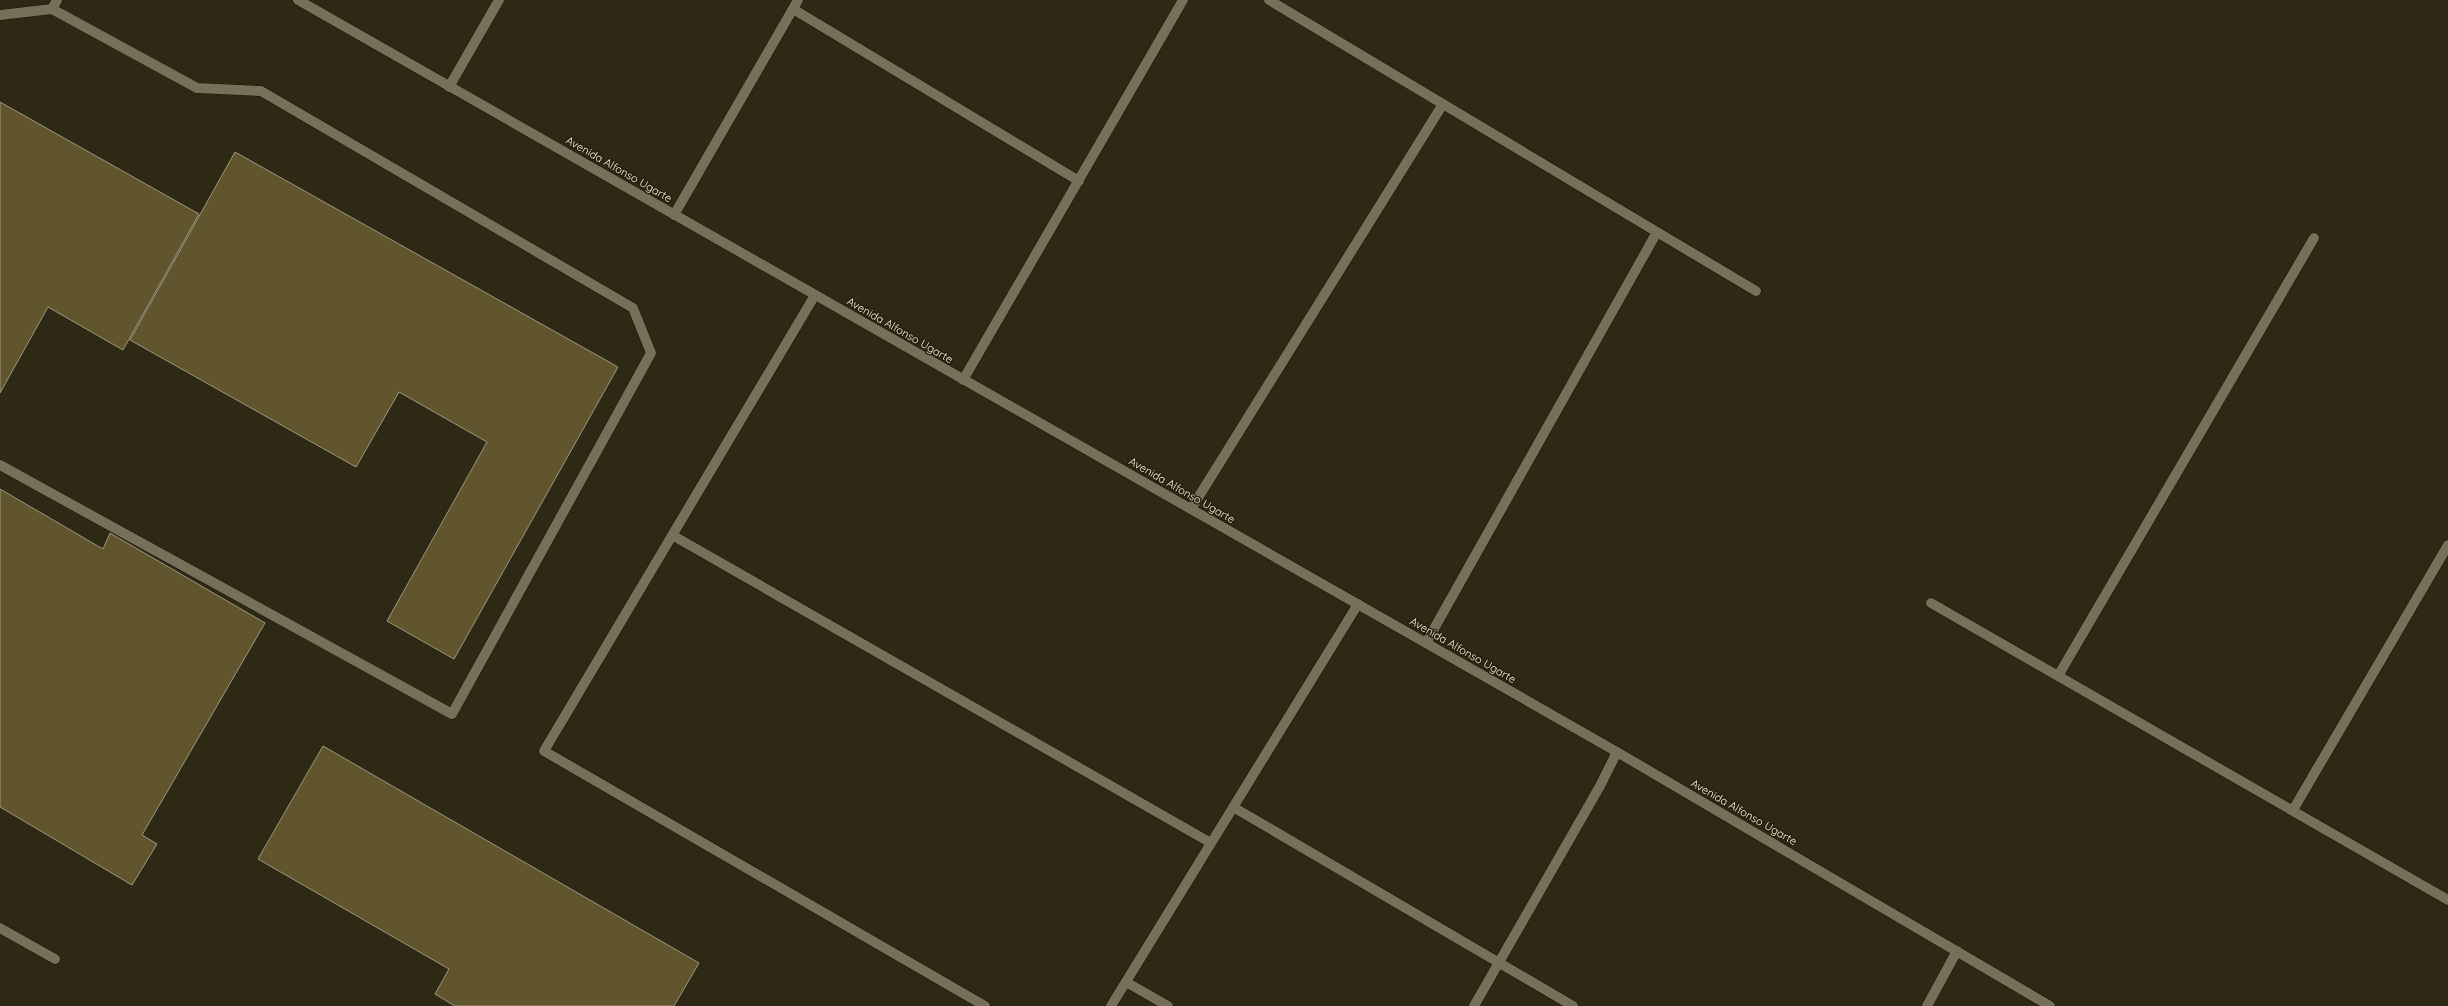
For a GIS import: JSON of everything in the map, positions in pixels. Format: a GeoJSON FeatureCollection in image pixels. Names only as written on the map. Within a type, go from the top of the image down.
{"type":"FeatureCollection","features":[{"type":"Feature","properties":{"kind":"street","name":"Avenida Alfonso Ugarte"},"geometry":{"type":"LineString","coordinates":[[298,0],[963,380],[1426,642],[1617,752],[2050,1006]]}},
{"type":"Feature","properties":{"kind":"street"},"geometry":{"type":"LineString","coordinates":[[449,87],[499,0]]}},
{"type":"Feature","properties":{"kind":"street"},"geometry":{"type":"LineString","coordinates":[[963,380],[1183,0]]}},
{"type":"Feature","properties":{"kind":"street"},"geometry":{"type":"LineString","coordinates":[[1269,0],[1756,291]]}},
{"type":"Feature","properties":{"kind":"street"},"geometry":{"type":"LineString","coordinates":[[0,15],[54,4],[197,88],[261,91],[633,308],[651,353],[452,714],[0,465]]}},
{"type":"Feature","properties":{"kind":"street"},"geometry":{"type":"LineString","coordinates":[[674,214],[796,4],[1078,181]]}},
{"type":"Feature","properties":{"kind":"street"},"geometry":{"type":"LineString","coordinates":[[1191,509],[1443,104]]}},
{"type":"Feature","properties":{"kind":"street"},"geometry":{"type":"LineString","coordinates":[[1426,642],[1657,232]]}},
{"type":"Feature","properties":{"kind":"street"},"geometry":{"type":"LineString","coordinates":[[2058,676],[2314,238]]}},
{"type":"Feature","properties":{"kind":"street"},"geometry":{"type":"LineString","coordinates":[[815,295],[544,751],[985,1006]]}},
{"type":"Feature","properties":{"kind":"street"},"geometry":{"type":"LineString","coordinates":[[672,535],[1211,843]]}},
{"type":"Feature","properties":{"kind":"street"},"geometry":{"type":"LineString","coordinates":[[2293,810],[2448,545]]}},
{"type":"Feature","properties":{"kind":"street"},"geometry":{"type":"LineString","coordinates":[[1930,603],[2448,900]]}},
{"type":"Feature","properties":{"kind":"street"},"geometry":{"type":"LineString","coordinates":[[1111,1006],[1358,604]]}},
{"type":"Feature","properties":{"kind":"street"},"geometry":{"type":"LineString","coordinates":[[1474,1006],[1600,786],[1617,752]]}},
{"type":"Feature","properties":{"kind":"street"},"geometry":{"type":"LineString","coordinates":[[1233,807],[1573,1006]]}},
{"type":"Feature","properties":{"kind":"street"},"geometry":{"type":"LineString","coordinates":[[0,928],[55,959]]}},
{"type":"Feature","properties":{"kind":"street"},"geometry":{"type":"LineString","coordinates":[[1927,1006],[1957,951]]}},
{"type":"Feature","properties":{"kind":"street"},"geometry":{"type":"LineString","coordinates":[[1126,982],[1168,1006]]}},
{"type":"Feature","properties":{"kind":"building"},"geometry":{"type":"Polygon","coordinates":[[[0,102],[199,214],[123,350],[48,307],[0,393],[0,102]]]}},
{"type":"Feature","properties":{"kind":"building"},"geometry":{"type":"Polygon","coordinates":[[[235,152],[618,367],[454,659],[387,621],[487,442],[399,392],[356,467],[130,340],[235,152]]]}},
{"type":"Feature","properties":{"kind":"building"},"geometry":{"type":"Polygon","coordinates":[[[0,489],[103,549],[110,533],[265,623],[142,835],[157,844],[132,885],[0,807],[0,489]]]}},
{"type":"Feature","properties":{"kind":"building"},"geometry":{"type":"Polygon","coordinates":[[[323,746],[699,963],[674,1006],[455,1006],[435,994],[449,969],[258,859],[323,746]]]}}]}
